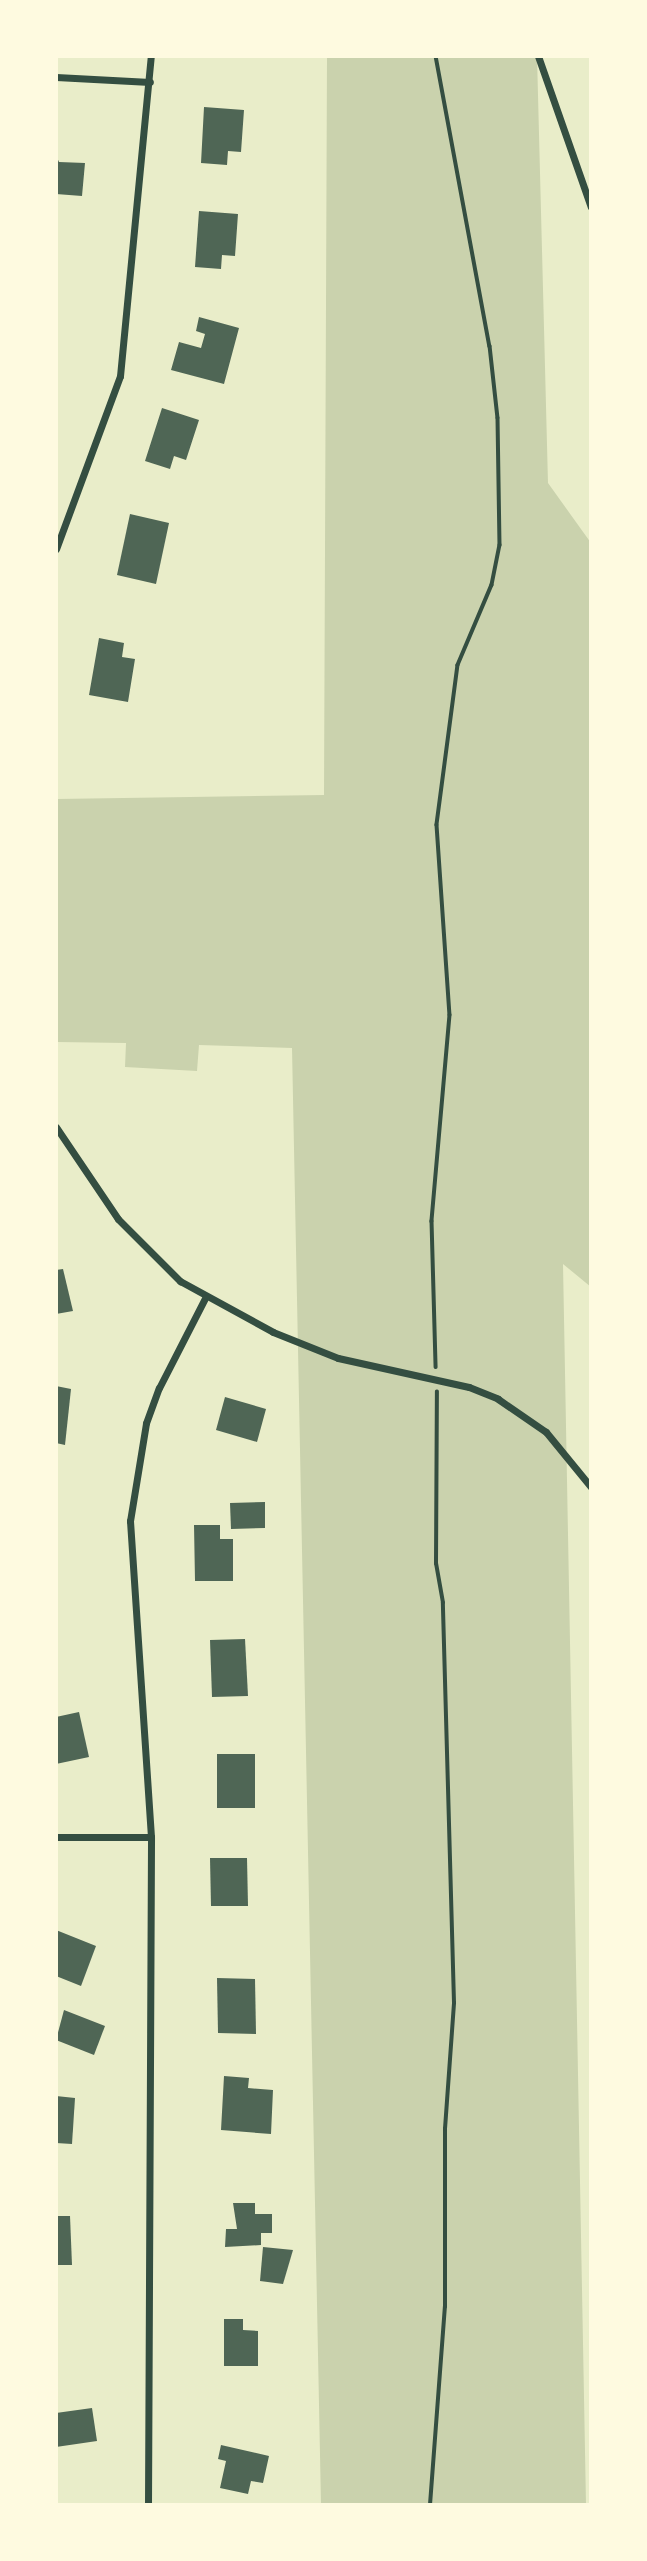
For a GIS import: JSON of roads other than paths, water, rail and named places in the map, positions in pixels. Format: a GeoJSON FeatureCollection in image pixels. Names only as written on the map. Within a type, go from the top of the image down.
{"type":"FeatureCollection","features":[{"type":"Feature","properties":{"kind":"street"},"geometry":{"type":"LineString","coordinates":[[56,549],[120,376],[151,56]]}},
{"type":"Feature","properties":{"kind":"street"},"geometry":{"type":"LineString","coordinates":[[538,56],[591,206]]}},
{"type":"Feature","properties":{"kind":"street"},"geometry":{"type":"LineString","coordinates":[[56,77],[150,82]]}},
{"type":"Feature","properties":{"kind":"street"},"geometry":{"type":"LineString","coordinates":[[56,1127],[118,1219],[158,1263],[205,1298],[338,1358],[469,1387],[526,1416],[546,1432],[591,1487]]}},
{"type":"Feature","properties":{"kind":"street"},"geometry":{"type":"LineString","coordinates":[[148,2505],[151,1837],[130,1521],[132,1487],[159,1388],[205,1298]]}},
{"type":"Feature","properties":{"kind":"street"},"geometry":{"type":"LineString","coordinates":[[58,1837],[151,1837]]}}]}
